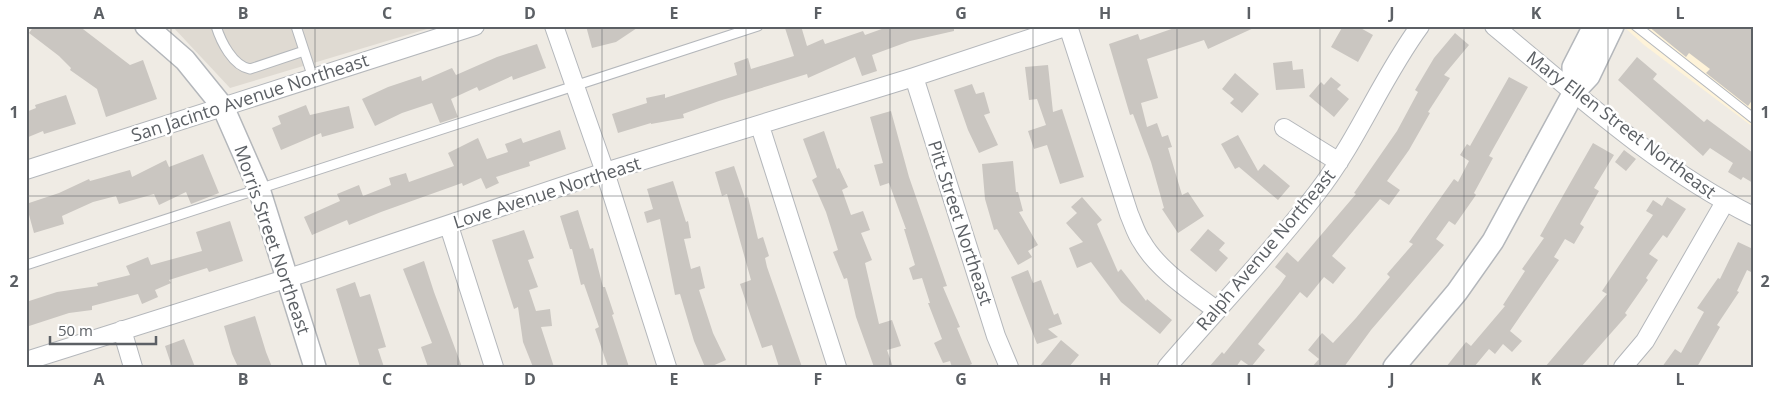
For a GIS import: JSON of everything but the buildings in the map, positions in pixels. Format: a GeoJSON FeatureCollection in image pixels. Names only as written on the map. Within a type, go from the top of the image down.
{"type":"FeatureCollection","features":[{"type":"Feature","properties":{"kind":"street","name":"Morris Street Northeast"},"geometry":{"type":"LineString","coordinates":[[146,26],[186,60],[223,107],[259,189],[314,367]]}},
{"type":"Feature","properties":{"kind":"street","name":"San Jacinto Avenue Northeast"},"geometry":{"type":"LineString","coordinates":[[26,170],[313,78],[439,32],[475,26]]}},
{"type":"Feature","properties":{"kind":"street"},"geometry":{"type":"LineString","coordinates":[[554,26],[606,172],[667,367]]}},
{"type":"Feature","properties":{"kind":"street"},"geometry":{"type":"LineString","coordinates":[[1068,26],[1128,214],[1142,243],[1156,260],[1216,310]]}},
{"type":"Feature","properties":{"kind":"street","name":"Love Avenue Northeast"},"geometry":{"type":"LineString","coordinates":[[26,361],[449,226],[606,172],[760,126],[1068,26]]}},
{"type":"Feature","properties":{"kind":"street","name":"Ralph Avenue Northeast"},"geometry":{"type":"LineString","coordinates":[[1166,367],[1316,194],[1339,162],[1408,42],[1420,26]]}},
{"type":"Feature","properties":{"kind":"street","name":"Mary Ellen Street Northeast"},"geometry":{"type":"LineString","coordinates":[[1494,26],[1574,92],[1683,176],[1725,202],[1753,216]]}},
{"type":"Feature","properties":{"kind":"street"},"geometry":{"type":"LineString","coordinates":[[1574,92],[1573,67],[1594,26]]}},
{"type":"Feature","properties":{"kind":"street"},"geometry":{"type":"LineString","coordinates":[[1394,367],[1457,292],[1493,241],[1574,92],[1589,76],[1613,26]]}},
{"type":"Feature","properties":{"kind":"street","name":"Pitt Street Northeast"},"geometry":{"type":"LineString","coordinates":[[914,77],[996,336],[1009,367]]}},
{"type":"Feature","properties":{"kind":"street"},"geometry":{"type":"LineString","coordinates":[[760,126],[838,367]]}},
{"type":"Feature","properties":{"kind":"street"},"geometry":{"type":"LineString","coordinates":[[1284,128],[1339,162]]}},
{"type":"Feature","properties":{"kind":"street"},"geometry":{"type":"LineString","coordinates":[[1623,367],[1645,341],[1725,202]]}},
{"type":"Feature","properties":{"kind":"street"},"geometry":{"type":"LineString","coordinates":[[449,226],[494,367]]}},
{"type":"Feature","properties":{"kind":"street"},"geometry":{"type":"LineString","coordinates":[[122,330],[133,367]]}},
{"type":"Feature","properties":{"kind":"lane"},"geometry":{"type":"LineString","coordinates":[[216,26],[231,55],[244,68],[250,69],[304,51]]}},
{"type":"Feature","properties":{"kind":"lane"},"geometry":{"type":"LineString","coordinates":[[296,26],[313,78]]}},
{"type":"Feature","properties":{"kind":"lane"},"geometry":{"type":"LineString","coordinates":[[26,264],[758,26]]}},
{"type":"Feature","properties":{"kind":"lane"},"geometry":{"type":"LineString","coordinates":[[1636,26],[1753,118]]}},
{"type":"Feature","properties":{"kind":"shaded area"},"geometry":{"type":"Polygon","coordinates":[[[172,26],[437,26],[230,88],[172,26]]]}},
{"type":"Feature","properties":{"kind":"shaded area"},"geometry":{"type":"Polygon","coordinates":[[[1623,26],[1753,26],[1753,127],[1644,45],[1623,26]]]}}]}
